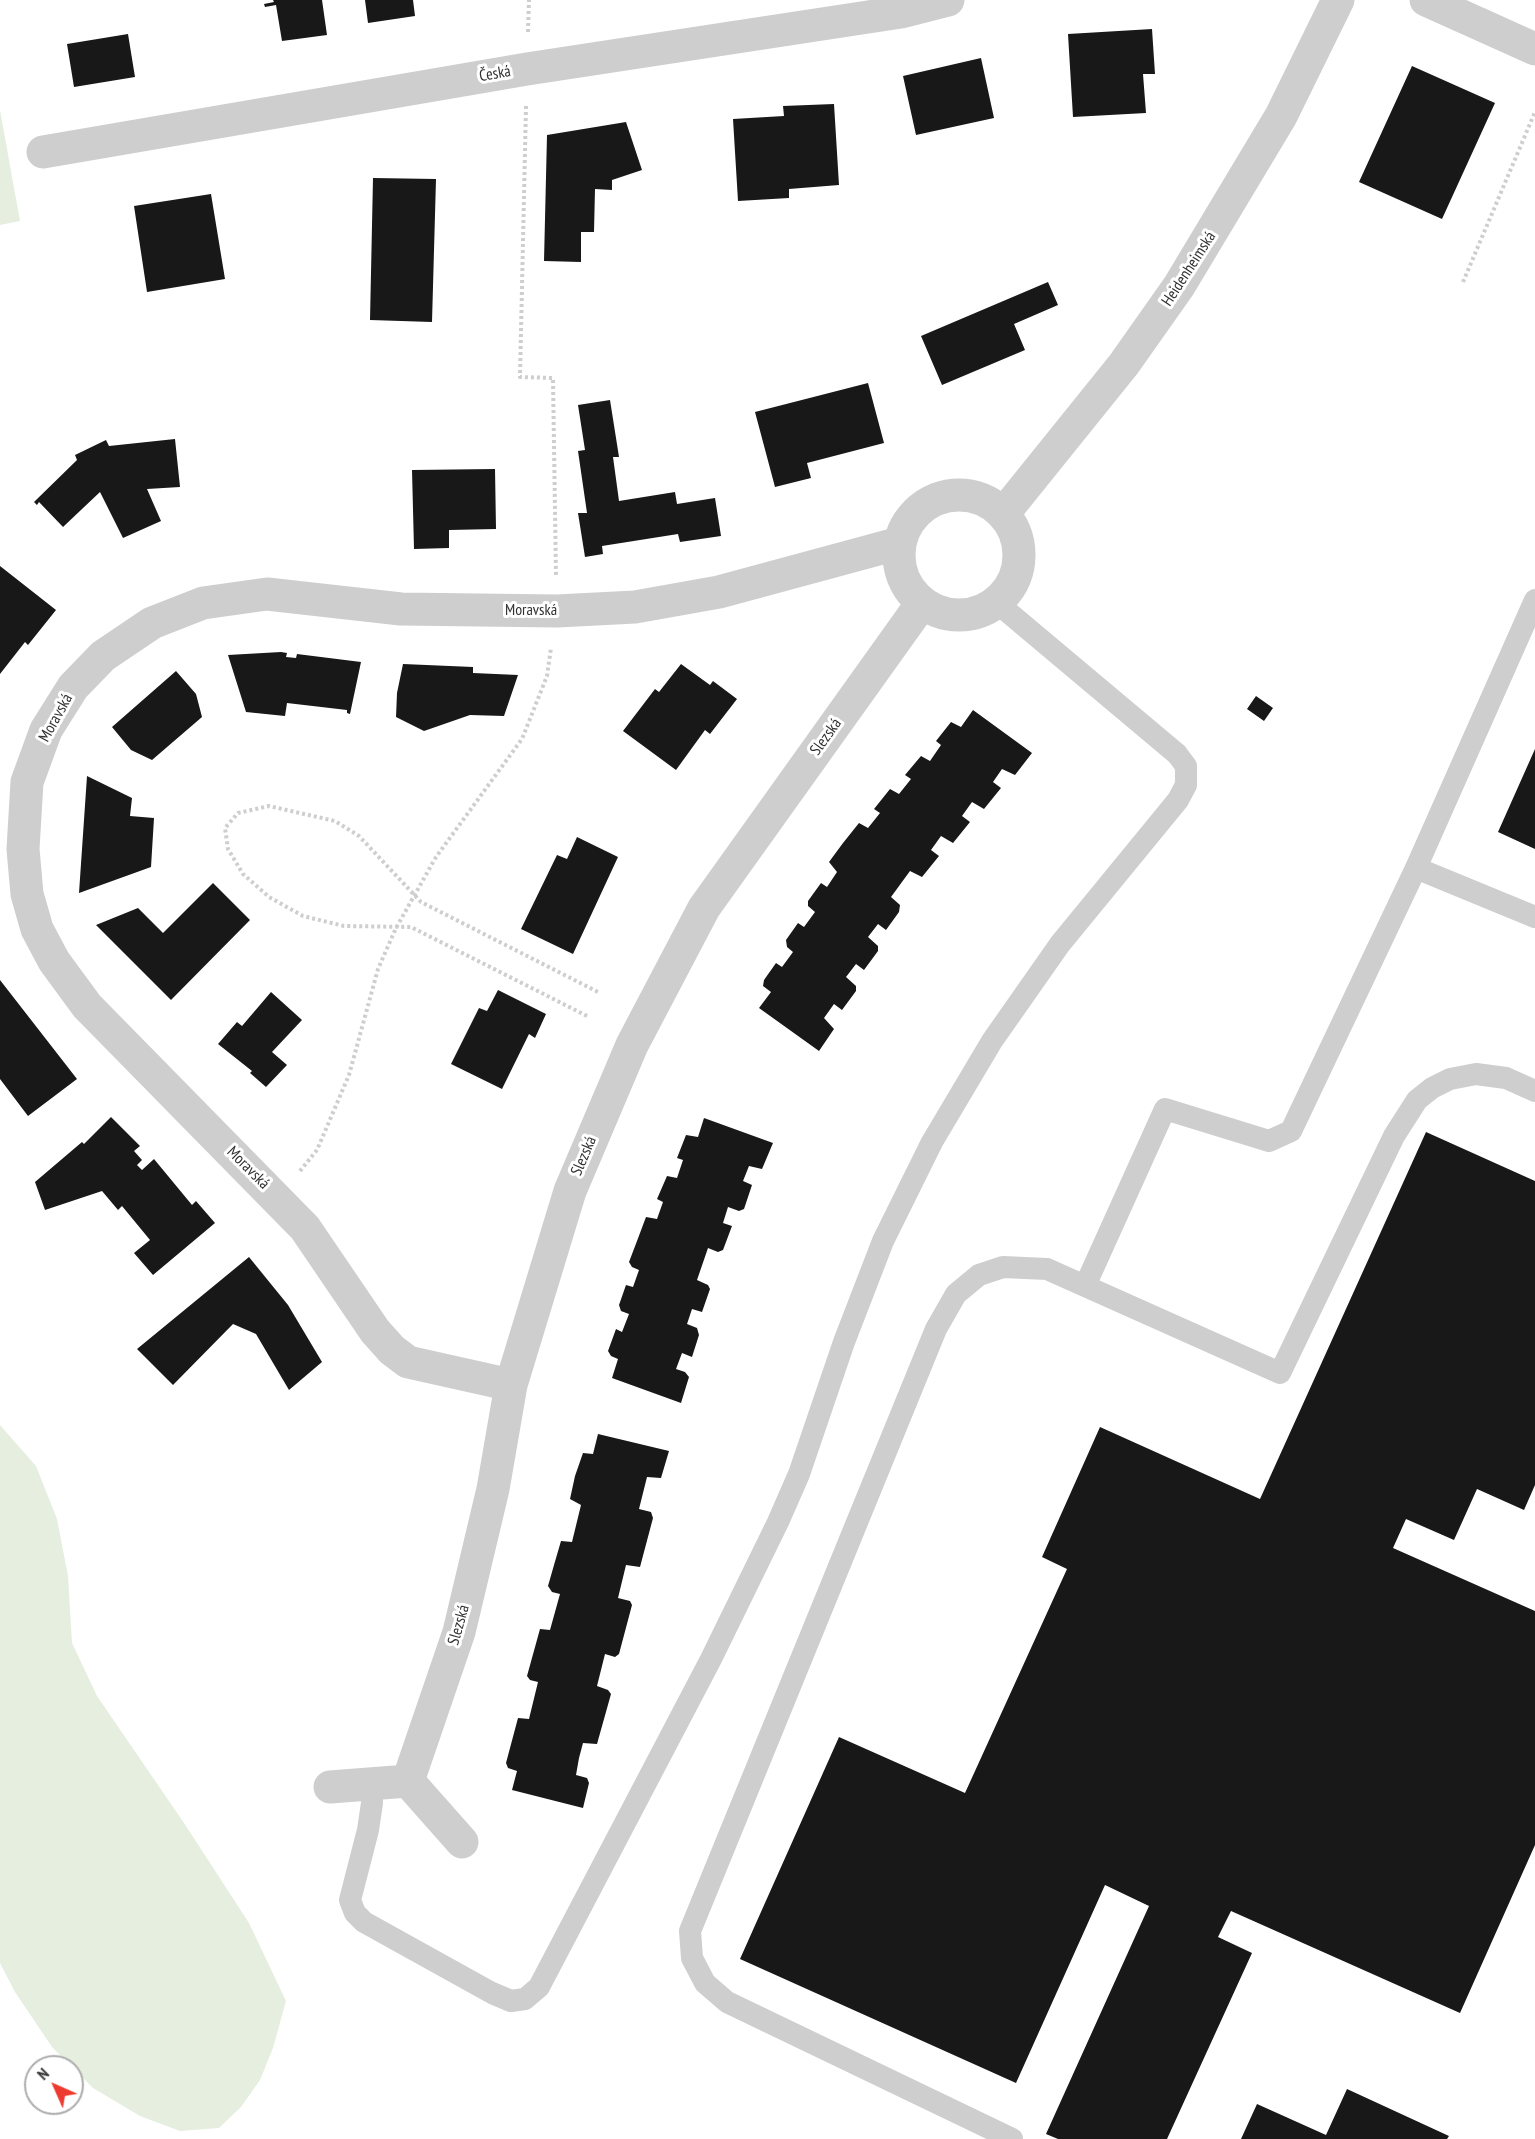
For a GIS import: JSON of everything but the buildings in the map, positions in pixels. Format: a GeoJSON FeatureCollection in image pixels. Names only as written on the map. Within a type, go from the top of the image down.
{"type":"FeatureCollection","features":[{"type":"Feature","properties":{"kind":"street","name":"Česká"},"geometry":{"type":"LineString","coordinates":[[43,152],[527,69],[902,12],[948,0]]}},
{"type":"Feature","properties":{"kind":"street","name":"Heidenheimská"},"geometry":{"type":"LineString","coordinates":[[1004,513],[1124,364],[1179,286],[1281,116],[1338,0]]}},
{"type":"Feature","properties":{"kind":"street"},"geometry":{"type":"LineString","coordinates":[[1426,0],[1535,49]]}},
{"type":"Feature","properties":{"kind":"street"},"geometry":{"type":"LineString","coordinates":[[952,495],[971,495],[989,502],[1004,513],[1015,530],[1019,549],[1017,569],[1010,587],[996,602],[979,612],[960,615],[940,612],[922,603],[902,576],[899,560],[900,543],[907,525],[918,510],[934,500],[952,495]]}},
{"type":"Feature","properties":{"kind":"street","name":"Moravská"},"geometry":{"type":"LineString","coordinates":[[511,1385],[408,1362],[392,1350],[375,1331],[305,1228],[87,1006],[54,962],[37,928],[27,894],[23,849],[27,782],[46,730],[72,687],[103,656],[152,623],[203,603],[267,594],[401,609],[557,611],[635,607],[719,592],[900,543]]}},
{"type":"Feature","properties":{"kind":"street","name":"Slezská"},"geometry":{"type":"LineString","coordinates":[[408,1781],[459,1632],[493,1489],[511,1385],[570,1191],[632,1045],[704,908],[922,603]]}},
{"type":"Feature","properties":{"kind":"street"},"geometry":{"type":"LineString","coordinates":[[330,1787],[408,1781],[462,1842]]}},
{"type":"Feature","properties":{"kind":"lane"},"geometry":{"type":"LineString","coordinates":[[1084,1286],[1165,1109],[1269,1141],[1291,1131],[1416,868],[1535,600]]}},
{"type":"Feature","properties":{"kind":"lane"},"geometry":{"type":"LineString","coordinates":[[371,1784],[368,1830],[350,1900],[355,1913],[364,1922],[492,1994],[511,2001],[525,1999],[539,1987],[711,1659],[778,1522],[799,1474],[844,1342],[883,1241],[932,1142],[992,1041],[1060,944],[1178,800],[1186,785],[1186,766],[1177,754],[996,602]]}},
{"type":"Feature","properties":{"kind":"lane"},"geometry":{"type":"LineString","coordinates":[[1416,868],[1535,917]]}},
{"type":"Feature","properties":{"kind":"lane"},"geometry":{"type":"LineString","coordinates":[[1012,2139],[727,2002],[705,1983],[692,1958],[690,1931],[936,1329],[956,1294],[979,1275],[1003,1267],[1047,1269],[1280,1373],[1394,1136],[1417,1100],[1432,1088],[1450,1079],[1476,1074],[1506,1078],[1535,1091]]}},
{"type":"Feature","properties":{"kind":"path"},"geometry":{"type":"LineString","coordinates":[[1462,282],[1535,112]]}},
{"type":"Feature","properties":{"kind":"path"},"geometry":{"type":"LineString","coordinates":[[587,1016],[411,927],[344,926],[303,916],[269,897],[243,874],[228,849],[225,828],[237,813],[269,806],[335,821],[360,836],[420,902],[598,992]]}},
{"type":"Feature","properties":{"kind":"green space"},"geometry":{"type":"Polygon","coordinates":[[[0,110],[20,221],[0,225],[0,110]]]}},
{"type":"Feature","properties":{"kind":"green space"},"geometry":{"type":"Polygon","coordinates":[[[0,1425],[36,1466],[57,1519],[68,1576],[72,1643],[97,1696],[249,1923],[286,2001],[273,2048],[260,2080],[241,2107],[219,2128],[180,2131],[140,2116],[93,2088],[84,2079],[84,2055],[60,2055],[52,2047],[15,1992],[0,1963],[0,1425]]]}}]}
